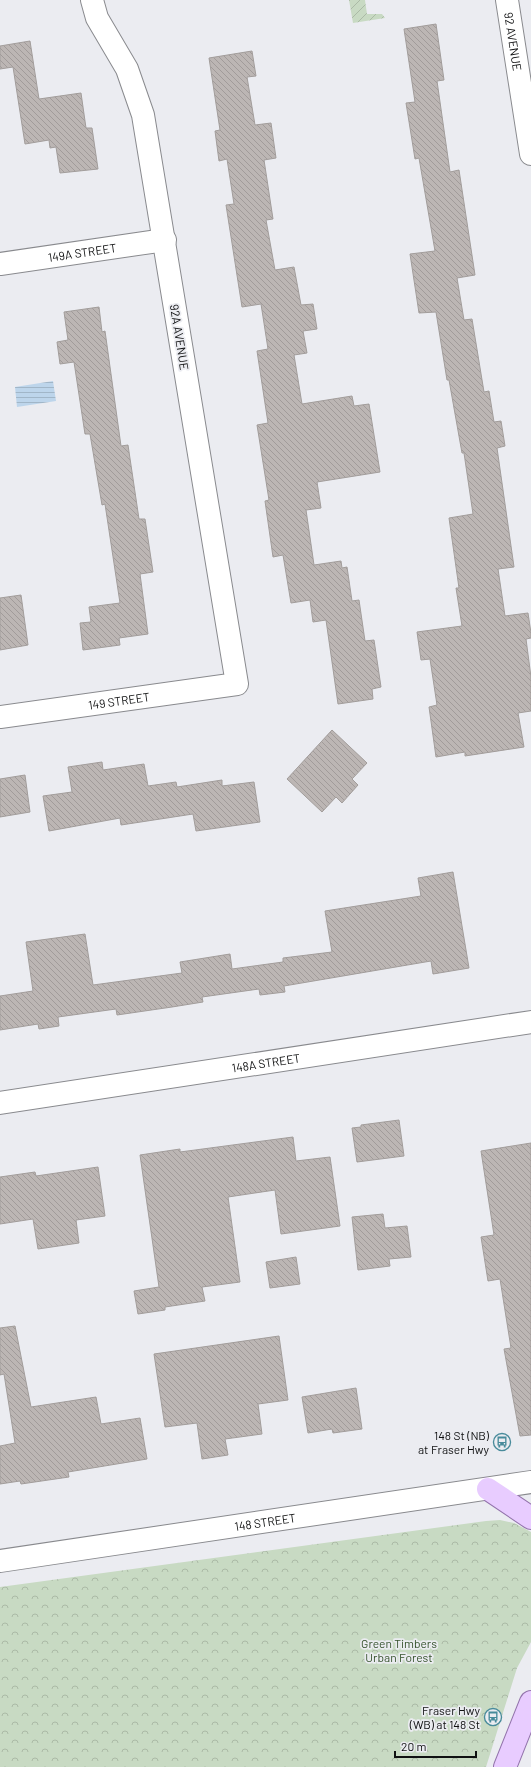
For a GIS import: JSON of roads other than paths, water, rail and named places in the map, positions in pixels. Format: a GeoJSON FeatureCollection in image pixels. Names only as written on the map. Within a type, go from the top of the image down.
{"type":"FeatureCollection","features":[{"type":"Feature","properties":{"kind":"main road"},"geometry":{"type":"LineString","coordinates":[[488,1489],[531,1518]]}},
{"type":"Feature","properties":{"kind":"main road"},"geometry":{"type":"LineString","coordinates":[[505,1767],[531,1702]]}},
{"type":"Feature","properties":{"kind":"street","name":"92A AVENUE"},"geometry":{"type":"LineString","coordinates":[[92,0],[97,18],[127,69],[143,115],[165,240],[237,684]]}},
{"type":"Feature","properties":{"kind":"street","name":"92 AVENUE"},"geometry":{"type":"LineString","coordinates":[[507,0],[531,154]]}},
{"type":"Feature","properties":{"kind":"street","name":"149A STREET"},"geometry":{"type":"LineString","coordinates":[[0,264],[165,240]]}},
{"type":"Feature","properties":{"kind":"street","name":"149 STREET"},"geometry":{"type":"LineString","coordinates":[[0,717],[237,684]]}},
{"type":"Feature","properties":{"kind":"street","name":"148A STREET"},"geometry":{"type":"LineString","coordinates":[[0,1103],[531,1022]]}},
{"type":"Feature","properties":{"kind":"street","name":"148 STREET"},"geometry":{"type":"LineString","coordinates":[[0,1561],[531,1482]]}},
{"type":"Feature","properties":{"kind":"water"},"geometry":{"type":"Polygon","coordinates":[[[53,381],[56,401],[17,407],[15,387],[53,381]]]}},
{"type":"Feature","properties":{"kind":"place","name":"148 St (NB) at Fraser Hwy"},"geometry":{"type":"Point","coordinates":[502,1442]}},
{"type":"Feature","properties":{"kind":"place","name":"Fraser Hwy (WB) at 148 St"},"geometry":{"type":"Point","coordinates":[493,1717]}},
{"type":"Feature","properties":{"kind":"park label","name":"Green Timbers Urban Forest"},"geometry":{"type":"Point","coordinates":[399,1650]}}]}
